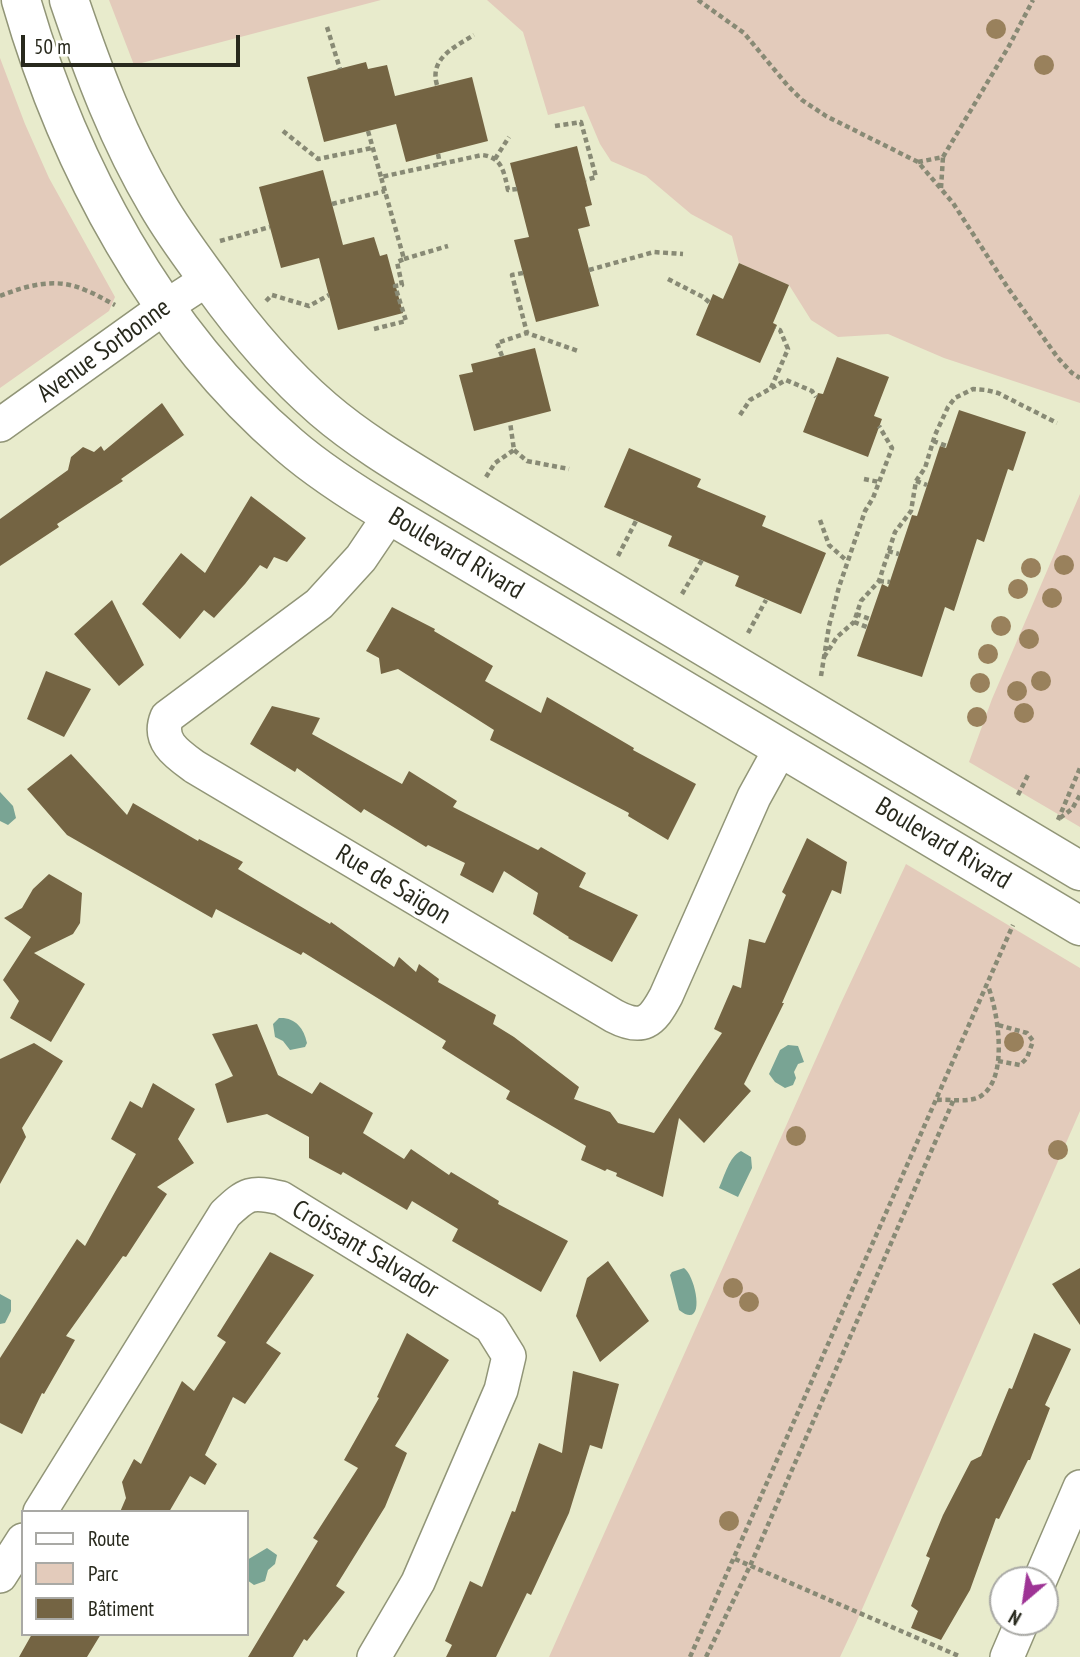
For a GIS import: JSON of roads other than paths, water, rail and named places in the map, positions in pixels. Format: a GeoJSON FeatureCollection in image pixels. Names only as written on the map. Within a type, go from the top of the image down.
{"type":"FeatureCollection","features":[{"type":"Feature","properties":{"kind":"street","name":"Boulevard Rivard"},"geometry":{"type":"LineString","coordinates":[[21,0],[64,124],[118,232],[165,307],[207,360],[265,423],[311,463],[390,515],[1080,926]]}},
{"type":"Feature","properties":{"kind":"street","name":"Boulevard Rivard"},"geometry":{"type":"LineString","coordinates":[[69,0],[103,94],[136,166],[158,206],[251,336],[324,410],[364,440],[463,502],[1080,870]]}},
{"type":"Feature","properties":{"kind":"street","name":"Avenue Sorbonne"},"geometry":{"type":"LineString","coordinates":[[0,425],[208,279]]}},
{"type":"Feature","properties":{"kind":"street","name":"Rue de Saïgon"},"geometry":{"type":"LineString","coordinates":[[390,515],[361,558],[327,597],[167,717],[163,726],[164,736],[180,756],[602,1009],[634,1025],[645,1023],[654,1016],[666,996],[754,797],[781,748]]}},
{"type":"Feature","properties":{"kind":"street","name":"Croissant Salvador"},"geometry":{"type":"LineString","coordinates":[[41,1510],[225,1214],[240,1199],[258,1193],[281,1198],[491,1327],[509,1356],[501,1390],[418,1582],[374,1657]]}},
{"type":"Feature","properties":{"kind":"street"},"geometry":{"type":"LineString","coordinates":[[1046,1566],[1080,1487]]}},
{"type":"Feature","properties":{"kind":"street"},"geometry":{"type":"LineString","coordinates":[[0,1576],[21,1543]]}},
{"type":"Feature","properties":{"kind":"street"},"geometry":{"type":"LineString","coordinates":[[1007,1657],[1016,1636]]}}]}
